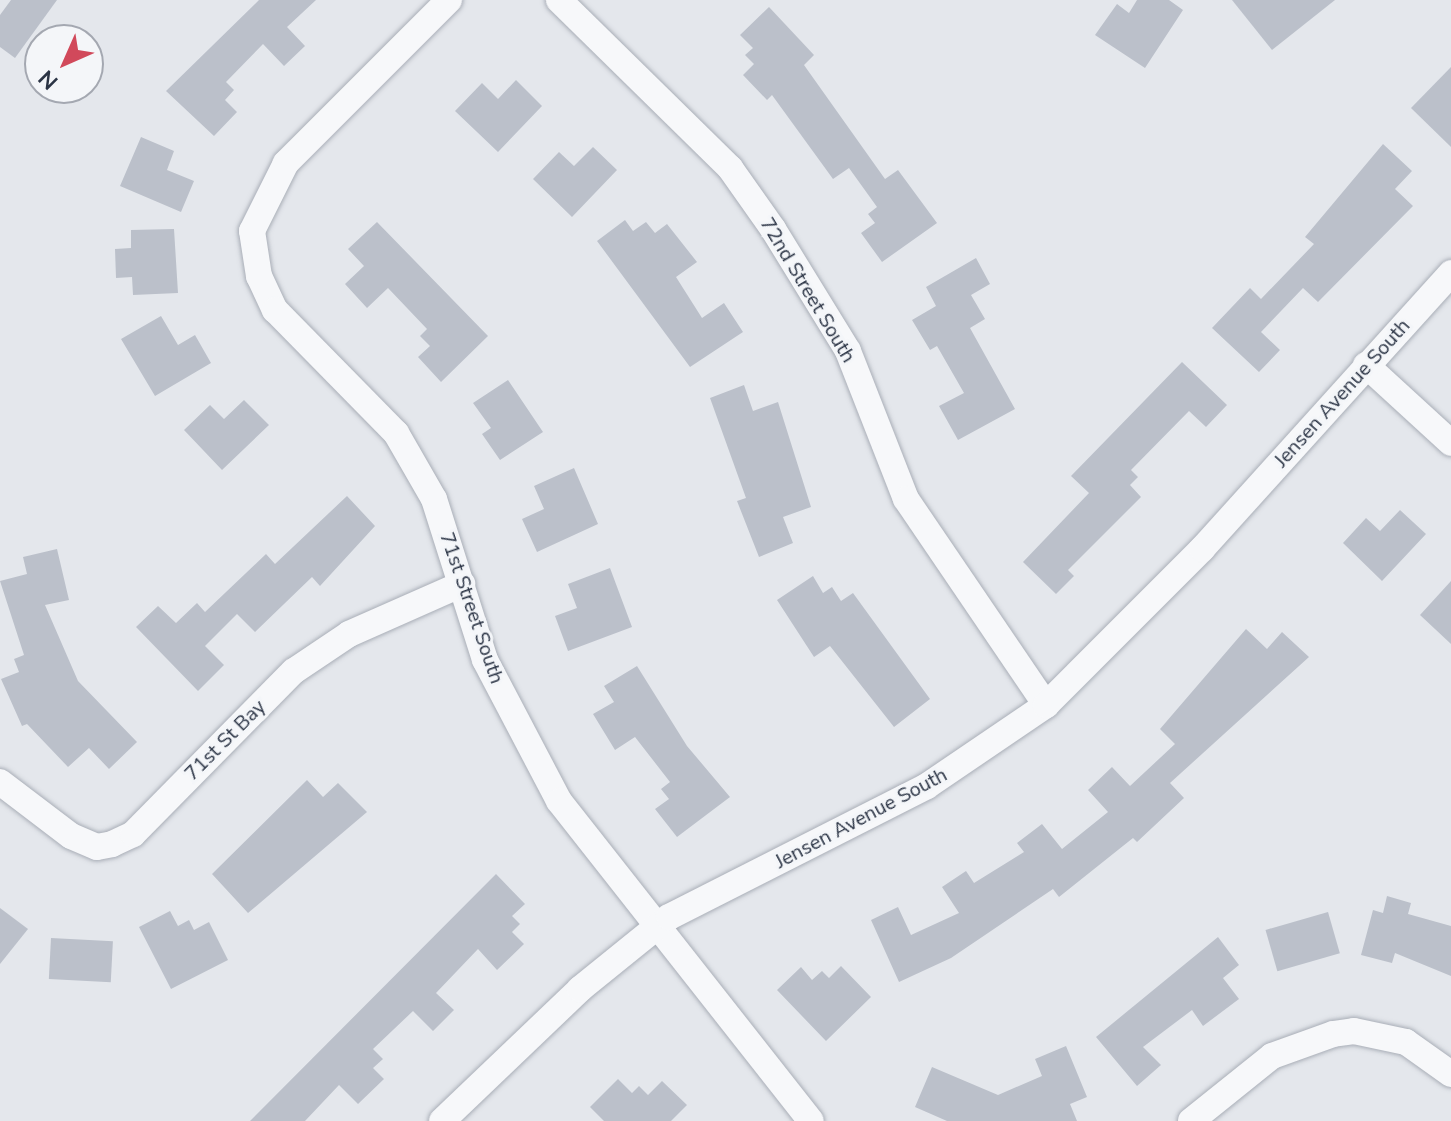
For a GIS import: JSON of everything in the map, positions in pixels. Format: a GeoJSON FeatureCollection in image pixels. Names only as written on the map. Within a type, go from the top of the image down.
{"type":"FeatureCollection","features":[{"type":"Feature","properties":{"kind":"street","name":"71st Street South"},"geometry":{"type":"LineString","coordinates":[[449,0],[286,163],[252,231],[259,276],[275,310],[396,433],[434,499],[485,660],[527,747],[559,801],[811,1121]]}},
{"type":"Feature","properties":{"kind":"street","name":"72nd Street South"},"geometry":{"type":"LineString","coordinates":[[559,0],[730,168],[773,229],[848,351],[906,499],[1046,705]]}},
{"type":"Feature","properties":{"kind":"street","name":"Jensen Avenue South"},"geometry":{"type":"LineString","coordinates":[[442,1121],[580,989],[658,927],[927,786],[1046,705],[1202,549],[1451,273]]}},
{"type":"Feature","properties":{"kind":"street"},"geometry":{"type":"LineString","coordinates":[[1366,365],[1451,443]]}},
{"type":"Feature","properties":{"kind":"street","name":"71st St Bay"},"geometry":{"type":"LineString","coordinates":[[0,782],[71,836],[97,847],[112,844],[133,834],[294,671],[349,634],[462,584]]}},
{"type":"Feature","properties":{"kind":"street"},"geometry":{"type":"LineString","coordinates":[[1191,1121],[1272,1056],[1333,1034],[1354,1031],[1406,1042],[1451,1074]]}},
{"type":"Feature","properties":{"kind":"building"},"geometry":{"type":"Polygon","coordinates":[[[11,0],[57,0],[40,24],[24,24],[24,46],[15,58],[0,47],[0,15],[11,0]]]}},
{"type":"Feature","properties":{"kind":"building"},"geometry":{"type":"Polygon","coordinates":[[[259,0],[316,0],[287,27],[305,46],[284,66],[263,44],[226,82],[234,90],[225,100],[237,112],[214,136],[166,91],[259,0]]]}},
{"type":"Feature","properties":{"kind":"building"},"geometry":{"type":"Polygon","coordinates":[[[1137,0],[1169,0],[1183,10],[1145,68],[1095,35],[1117,4],[1129,13],[1137,0]]]}},
{"type":"Feature","properties":{"kind":"building"},"geometry":{"type":"Polygon","coordinates":[[[1232,0],[1335,0],[1272,50],[1232,0]]]}},
{"type":"Feature","properties":{"kind":"building"},"geometry":{"type":"Polygon","coordinates":[[[769,7],[814,55],[804,65],[885,179],[898,170],[937,223],[882,262],[861,233],[875,223],[868,214],[877,207],[849,168],[833,179],[772,95],[767,100],[743,75],[754,64],[745,55],[753,48],[740,35],[769,7]]]}},
{"type":"Feature","properties":{"kind":"building"},"geometry":{"type":"Polygon","coordinates":[[[1451,67],[1451,147],[1411,108],[1451,67]]]}},
{"type":"Feature","properties":{"kind":"building"},"geometry":{"type":"Polygon","coordinates":[[[516,80],[542,106],[498,152],[455,111],[482,83],[498,99],[516,80]]]}},
{"type":"Feature","properties":{"kind":"building"},"geometry":{"type":"Polygon","coordinates":[[[141,137],[174,151],[167,170],[194,181],[181,212],[120,186],[141,137]]]}},
{"type":"Feature","properties":{"kind":"building"},"geometry":{"type":"Polygon","coordinates":[[[1383,144],[1412,171],[1395,189],[1413,206],[1318,302],[1303,288],[1261,332],[1280,350],[1259,372],[1212,328],[1250,288],[1261,299],[1314,244],[1305,237],[1383,144]]]}},
{"type":"Feature","properties":{"kind":"building"},"geometry":{"type":"Polygon","coordinates":[[[593,147],[617,170],[572,217],[533,179],[559,152],[574,166],[593,147]]]}},
{"type":"Feature","properties":{"kind":"building"},"geometry":{"type":"Polygon","coordinates":[[[625,220],[633,231],[646,222],[655,233],[667,224],[697,262],[676,277],[702,318],[724,303],[743,332],[690,367],[597,241],[625,220]]]}},
{"type":"Feature","properties":{"kind":"building"},"geometry":{"type":"Polygon","coordinates":[[[377,222],[488,336],[441,382],[418,357],[430,346],[420,336],[427,329],[388,288],[367,308],[345,284],[364,266],[348,249],[377,222]]]}},
{"type":"Feature","properties":{"kind":"building"},"geometry":{"type":"Polygon","coordinates":[[[174,229],[178,293],[133,295],[132,277],[116,278],[115,249],[131,248],[131,230],[174,229]]]}},
{"type":"Feature","properties":{"kind":"building"},"geometry":{"type":"Polygon","coordinates":[[[976,258],[990,284],[971,295],[985,319],[970,328],[1015,409],[958,440],[939,406],[964,393],[937,346],[930,350],[912,320],[936,306],[926,287],[976,258]]]}},
{"type":"Feature","properties":{"kind":"building"},"geometry":{"type":"Polygon","coordinates":[[[161,316],[178,345],[195,335],[211,363],[155,396],[121,339],[161,316]]]}},
{"type":"Feature","properties":{"kind":"building"},"geometry":{"type":"Polygon","coordinates":[[[1182,362],[1227,405],[1206,427],[1189,411],[1131,470],[1138,477],[1130,485],[1141,497],[1068,570],[1074,576],[1056,594],[1023,562],[1089,493],[1071,476],[1182,362]]]}},
{"type":"Feature","properties":{"kind":"building"},"geometry":{"type":"Polygon","coordinates":[[[508,380],[543,432],[500,460],[482,434],[491,428],[473,403],[508,380]]]}},
{"type":"Feature","properties":{"kind":"building"},"geometry":{"type":"Polygon","coordinates":[[[744,385],[753,411],[778,402],[811,507],[783,517],[793,543],[759,557],[737,501],[746,498],[710,398],[744,385]]]}},
{"type":"Feature","properties":{"kind":"building"},"geometry":{"type":"Polygon","coordinates":[[[244,400],[269,425],[222,470],[184,430],[210,405],[224,419],[244,400]]]}},
{"type":"Feature","properties":{"kind":"building"},"geometry":{"type":"Polygon","coordinates":[[[574,468],[598,524],[537,552],[522,519],[544,509],[534,486],[574,468]]]}},
{"type":"Feature","properties":{"kind":"building"},"geometry":{"type":"Polygon","coordinates":[[[347,496],[375,526],[320,586],[312,577],[255,632],[237,614],[205,646],[224,665],[198,691],[136,627],[158,606],[176,623],[197,603],[205,612],[266,554],[275,564],[347,496]]]}},
{"type":"Feature","properties":{"kind":"building"},"geometry":{"type":"Polygon","coordinates":[[[1400,510],[1426,534],[1382,581],[1343,543],[1366,518],[1380,531],[1400,510]]]}},
{"type":"Feature","properties":{"kind":"building"},"geometry":{"type":"Polygon","coordinates":[[[57,549],[69,600],[45,605],[78,681],[137,742],[109,769],[89,748],[68,767],[27,724],[22,726],[1,679],[19,672],[14,659],[24,655],[0,581],[27,574],[23,557],[57,549]]]}},
{"type":"Feature","properties":{"kind":"building"},"geometry":{"type":"Polygon","coordinates":[[[610,568],[632,627],[568,651],[555,616],[577,608],[568,584],[610,568]]]}},
{"type":"Feature","properties":{"kind":"building"},"geometry":{"type":"Polygon","coordinates":[[[813,576],[823,593],[832,587],[841,601],[853,593],[930,699],[894,727],[830,646],[814,657],[777,600],[813,576]]]}},
{"type":"Feature","properties":{"kind":"building"},"geometry":{"type":"Polygon","coordinates":[[[1451,581],[1451,644],[1420,615],[1451,581]]]}},
{"type":"Feature","properties":{"kind":"building"},"geometry":{"type":"Polygon","coordinates":[[[1246,629],[1267,649],[1282,632],[1309,657],[1170,783],[1184,798],[1137,842],[1133,838],[1059,897],[1053,889],[951,958],[899,982],[871,920],[898,907],[911,935],[959,913],[942,887],[966,871],[974,883],[1024,852],[1017,843],[1042,824],[1062,849],[1108,812],[1088,790],[1112,767],[1130,786],[1175,744],[1160,729],[1246,629]]]}},
{"type":"Feature","properties":{"kind":"building"},"geometry":{"type":"Polygon","coordinates":[[[637,666],[687,746],[730,797],[677,837],[655,809],[669,799],[661,789],[670,782],[635,737],[615,750],[593,714],[614,702],[604,686],[637,666]]]}},
{"type":"Feature","properties":{"kind":"building"},"geometry":{"type":"Polygon","coordinates":[[[307,780],[323,797],[338,783],[367,812],[248,913],[212,874],[307,780]]]}},
{"type":"Feature","properties":{"kind":"building"},"geometry":{"type":"Polygon","coordinates":[[[496,874],[525,904],[512,916],[520,924],[512,932],[524,944],[497,970],[478,949],[436,993],[454,1010],[433,1031],[413,1011],[373,1049],[383,1059],[373,1068],[384,1079],[358,1104],[339,1085],[305,1121],[250,1121],[496,874]]]}},
{"type":"Feature","properties":{"kind":"building"},"geometry":{"type":"Polygon","coordinates":[[[1387,896],[1411,903],[1408,914],[1451,926],[1451,976],[1395,953],[1392,963],[1361,955],[1373,910],[1383,913],[1387,896]]]}},
{"type":"Feature","properties":{"kind":"building"},"geometry":{"type":"Polygon","coordinates":[[[0,908],[28,929],[0,964],[0,908]]]}},
{"type":"Feature","properties":{"kind":"building"},"geometry":{"type":"Polygon","coordinates":[[[170,911],[178,926],[189,920],[194,930],[209,922],[228,960],[171,989],[139,927],[170,911]]]}},
{"type":"Feature","properties":{"kind":"building"},"geometry":{"type":"Polygon","coordinates":[[[1328,912],[1340,953],[1277,971],[1266,930],[1328,912]]]}},
{"type":"Feature","properties":{"kind":"building"},"geometry":{"type":"Polygon","coordinates":[[[1218,937],[1239,965],[1223,978],[1239,999],[1203,1026],[1192,1010],[1143,1047],[1161,1065],[1137,1086],[1096,1037],[1218,937]]]}},
{"type":"Feature","properties":{"kind":"building"},"geometry":{"type":"Polygon","coordinates":[[[51,938],[113,941],[111,982],[49,979],[51,938]]]}},
{"type":"Feature","properties":{"kind":"building"},"geometry":{"type":"Polygon","coordinates":[[[841,966],[871,997],[826,1041],[777,990],[801,967],[812,980],[822,971],[829,978],[841,966]]]}},
{"type":"Feature","properties":{"kind":"building"},"geometry":{"type":"Polygon","coordinates":[[[1066,1046],[1087,1097],[1070,1104],[1077,1121],[947,1121],[915,1107],[932,1067],[998,1095],[1042,1076],[1035,1059],[1066,1046]]]}},
{"type":"Feature","properties":{"kind":"building"},"geometry":{"type":"Polygon","coordinates":[[[618,1079],[632,1093],[639,1086],[648,1095],[662,1081],[687,1105],[671,1121],[604,1121],[590,1107],[618,1079]]]}}]}
